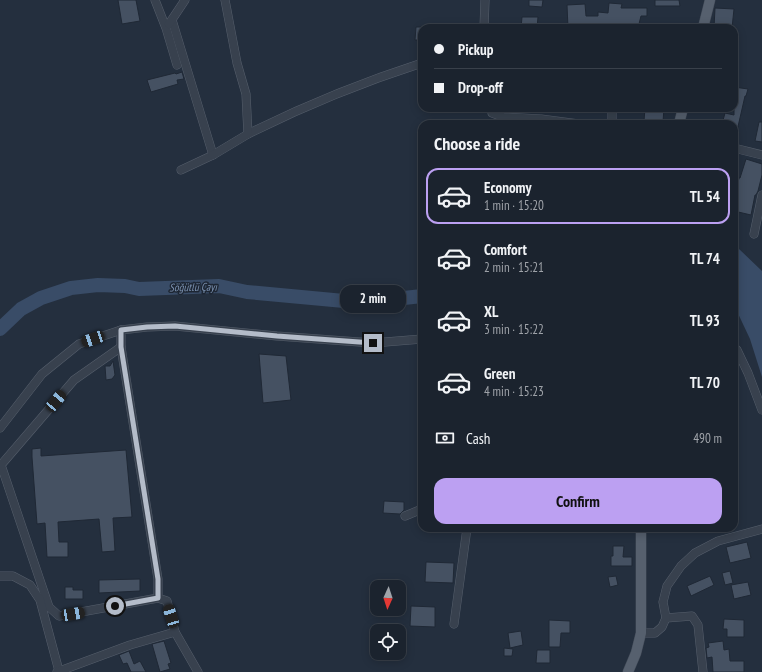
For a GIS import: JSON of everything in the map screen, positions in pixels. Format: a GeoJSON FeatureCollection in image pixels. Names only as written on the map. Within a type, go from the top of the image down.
{"type":"FeatureCollection","features":[{"type":"Feature","properties":{"kind":"main road"},"geometry":{"type":"LineString","coordinates":[[704,24],[710,0]]}},
{"type":"Feature","properties":{"kind":"main road"},"geometry":{"type":"LineString","coordinates":[[628,672],[636,653],[641,633],[640,532]]}},
{"type":"Feature","properties":{"kind":"street"},"geometry":{"type":"LineString","coordinates":[[155,0],[166,28],[177,66]]}},
{"type":"Feature","properties":{"kind":"street"},"geometry":{"type":"LineString","coordinates":[[166,28],[185,0]]}},
{"type":"Feature","properties":{"kind":"street"},"geometry":{"type":"LineString","coordinates":[[225,0],[237,63],[246,94],[248,134]]}},
{"type":"Feature","properties":{"kind":"street"},"geometry":{"type":"LineString","coordinates":[[484,24],[485,0]]}},
{"type":"Feature","properties":{"kind":"street"},"geometry":{"type":"LineString","coordinates":[[172,20],[213,155]]}},
{"type":"Feature","properties":{"kind":"street"},"geometry":{"type":"LineString","coordinates":[[181,170],[213,155],[248,134],[270,124],[338,94],[418,64]]}},
{"type":"Feature","properties":{"kind":"street"},"geometry":{"type":"LineString","coordinates":[[492,112],[503,116],[549,120]]}},
{"type":"Feature","properties":{"kind":"street"},"geometry":{"type":"LineString","coordinates":[[738,149],[762,155]]}},
{"type":"Feature","properties":{"kind":"street"},"geometry":{"type":"LineString","coordinates":[[754,234],[762,195]]}},
{"type":"Feature","properties":{"kind":"street"},"geometry":{"type":"LineString","coordinates":[[0,428],[42,374],[79,344],[121,330],[175,326],[277,336],[373,343],[418,339]]}},
{"type":"Feature","properties":{"kind":"street"},"geometry":{"type":"LineString","coordinates":[[121,330],[121,347],[158,579],[158,598]]}},
{"type":"Feature","properties":{"kind":"street"},"geometry":{"type":"LineString","coordinates":[[121,347],[74,380],[1,465],[49,607],[59,616],[158,598],[166,601],[176,632],[198,672]]}},
{"type":"Feature","properties":{"kind":"street"},"geometry":{"type":"LineString","coordinates":[[738,352],[748,373],[762,410]]}},
{"type":"Feature","properties":{"kind":"street"},"geometry":{"type":"LineString","coordinates":[[405,516],[418,511]]}},
{"type":"Feature","properties":{"kind":"street"},"geometry":{"type":"LineString","coordinates":[[641,633],[654,633],[662,627],[666,618],[663,602],[667,586],[681,566],[695,553],[718,541],[762,530]]}},
{"type":"Feature","properties":{"kind":"street"},"geometry":{"type":"LineString","coordinates":[[454,624],[466,532]]}},
{"type":"Feature","properties":{"kind":"street"},"geometry":{"type":"LineString","coordinates":[[0,576],[14,576],[30,585],[40,600],[58,672],[130,645],[176,632]]}},
{"type":"Feature","properties":{"kind":"street"},"geometry":{"type":"LineString","coordinates":[[666,618],[692,616],[698,625],[703,672]]}},
{"type":"Feature","properties":{"kind":"water"},"geometry":{"type":"Polygon","coordinates":[[[738,249],[762,271],[762,377],[750,339],[738,314],[738,249]]]}},
{"type":"Feature","properties":{"kind":"building"},"geometry":{"type":"Polygon","coordinates":[[[118,0],[136,0],[140,21],[122,24],[118,0]]]}},
{"type":"Feature","properties":{"kind":"building"},"geometry":{"type":"Polygon","coordinates":[[[529,0],[543,0],[542,7],[529,6],[529,0]]]}},
{"type":"Feature","properties":{"kind":"building"},"geometry":{"type":"Polygon","coordinates":[[[655,0],[679,0],[680,6],[655,6],[655,0]]]}},
{"type":"Feature","properties":{"kind":"building"},"geometry":{"type":"Polygon","coordinates":[[[609,3],[622,4],[621,8],[647,8],[647,16],[641,16],[639,24],[568,24],[567,5],[585,4],[586,16],[598,16],[598,12],[608,13],[609,3]]]}},
{"type":"Feature","properties":{"kind":"building"},"geometry":{"type":"Polygon","coordinates":[[[715,8],[734,9],[732,24],[714,24],[715,8]]]}},
{"type":"Feature","properties":{"kind":"building"},"geometry":{"type":"Polygon","coordinates":[[[522,17],[538,17],[537,24],[521,24],[522,17]]]}},
{"type":"Feature","properties":{"kind":"building"},"geometry":{"type":"Polygon","coordinates":[[[416,27],[418,27],[418,40],[415,40],[416,27]]]}},
{"type":"Feature","properties":{"kind":"building"},"geometry":{"type":"Polygon","coordinates":[[[182,72],[184,79],[177,80],[178,84],[151,92],[147,80],[182,72]]]}},
{"type":"Feature","properties":{"kind":"building"},"geometry":{"type":"Polygon","coordinates":[[[738,88],[748,89],[738,127],[738,120],[723,120],[725,113],[734,115],[734,112],[738,112],[738,88]]]}},
{"type":"Feature","properties":{"kind":"building"},"geometry":{"type":"Polygon","coordinates":[[[645,112],[664,112],[663,120],[644,120],[645,112]]]}},
{"type":"Feature","properties":{"kind":"building"},"geometry":{"type":"Polygon","coordinates":[[[759,122],[762,122],[762,142],[755,141],[759,122]]]}},
{"type":"Feature","properties":{"kind":"building"},"geometry":{"type":"Polygon","coordinates":[[[746,159],[762,164],[762,175],[758,191],[755,195],[751,215],[738,212],[738,183],[746,159]]]}},
{"type":"Feature","properties":{"kind":"building"},"geometry":{"type":"Polygon","coordinates":[[[259,354],[286,356],[291,400],[263,403],[259,354]]]}},
{"type":"Feature","properties":{"kind":"building"},"geometry":{"type":"Polygon","coordinates":[[[113,361],[115,375],[112,379],[106,380],[105,366],[110,366],[113,361]]]}},
{"type":"Feature","properties":{"kind":"building"},"geometry":{"type":"Polygon","coordinates":[[[41,448],[41,456],[126,450],[132,517],[113,518],[115,551],[102,552],[99,519],[58,522],[59,542],[68,542],[68,557],[47,557],[45,523],[37,524],[32,457],[32,449],[41,448]]]}},
{"type":"Feature","properties":{"kind":"building"},"geometry":{"type":"Polygon","coordinates":[[[384,501],[404,502],[404,510],[400,514],[383,513],[384,501]]]}},
{"type":"Feature","properties":{"kind":"building"},"geometry":{"type":"Polygon","coordinates":[[[747,542],[751,558],[730,563],[726,547],[747,542]]]}},
{"type":"Feature","properties":{"kind":"building"},"geometry":{"type":"Polygon","coordinates":[[[613,546],[624,546],[623,557],[632,557],[632,566],[611,566],[613,546]]]}},
{"type":"Feature","properties":{"kind":"building"},"geometry":{"type":"Polygon","coordinates":[[[426,562],[454,563],[453,583],[425,582],[426,562]]]}},
{"type":"Feature","properties":{"kind":"building"},"geometry":{"type":"Polygon","coordinates":[[[730,571],[733,583],[725,585],[722,573],[730,571]]]}},
{"type":"Feature","properties":{"kind":"building"},"geometry":{"type":"Polygon","coordinates":[[[616,576],[618,585],[610,587],[608,577],[616,576]]]}},
{"type":"Feature","properties":{"kind":"building"},"geometry":{"type":"Polygon","coordinates":[[[710,576],[714,585],[691,596],[687,586],[710,576]]]}},
{"type":"Feature","properties":{"kind":"building"},"geometry":{"type":"Polygon","coordinates":[[[140,579],[140,591],[99,593],[99,580],[140,579]]]}},
{"type":"Feature","properties":{"kind":"building"},"geometry":{"type":"Polygon","coordinates":[[[748,582],[751,595],[734,599],[731,585],[748,582]]]}},
{"type":"Feature","properties":{"kind":"building"},"geometry":{"type":"Polygon","coordinates":[[[65,587],[73,587],[73,590],[83,590],[83,599],[65,599],[65,587]]]}},
{"type":"Feature","properties":{"kind":"building"},"geometry":{"type":"Polygon","coordinates":[[[411,606],[435,607],[435,627],[410,626],[411,606]]]}},
{"type":"Feature","properties":{"kind":"building"},"geometry":{"type":"Polygon","coordinates":[[[724,619],[744,620],[744,637],[727,637],[727,629],[723,629],[724,619]]]}},
{"type":"Feature","properties":{"kind":"building"},"geometry":{"type":"Polygon","coordinates":[[[549,620],[570,621],[570,633],[561,633],[560,647],[549,647],[549,620]]]}},
{"type":"Feature","properties":{"kind":"building"},"geometry":{"type":"Polygon","coordinates":[[[521,631],[523,645],[510,648],[508,633],[521,631]]]}},
{"type":"Feature","properties":{"kind":"building"},"geometry":{"type":"Polygon","coordinates":[[[164,641],[171,663],[168,664],[170,669],[160,672],[152,644],[164,641]]]}},
{"type":"Feature","properties":{"kind":"building"},"geometry":{"type":"Polygon","coordinates":[[[723,641],[724,650],[729,649],[730,661],[744,661],[744,672],[713,672],[712,657],[707,658],[706,648],[709,647],[708,643],[723,641]]]}},
{"type":"Feature","properties":{"kind":"building"},"geometry":{"type":"Polygon","coordinates":[[[504,648],[513,649],[512,656],[504,656],[504,648]]]}},
{"type":"Feature","properties":{"kind":"building"},"geometry":{"type":"Polygon","coordinates":[[[537,650],[550,650],[550,663],[536,663],[537,650]]]}},
{"type":"Feature","properties":{"kind":"building"},"geometry":{"type":"Polygon","coordinates":[[[129,651],[134,664],[140,661],[146,672],[131,672],[127,663],[123,664],[119,655],[129,651]]]}},
{"type":"Feature","properties":{"kind":"waterway","name":"Söğütlü Çayı"},"geometry":{"type":"LineString","coordinates":[[0,329],[21,309],[41,298],[71,288],[98,285],[125,286],[139,289],[219,286],[247,292],[344,301],[377,301],[418,296]]}},
{"type":"Feature","properties":{"kind":"route"},"geometry":{"type":"LineString","coordinates":[[115,606],[158,598],[158,579],[121,347],[121,330],[175,326],[277,336],[373,343]]}}]}
